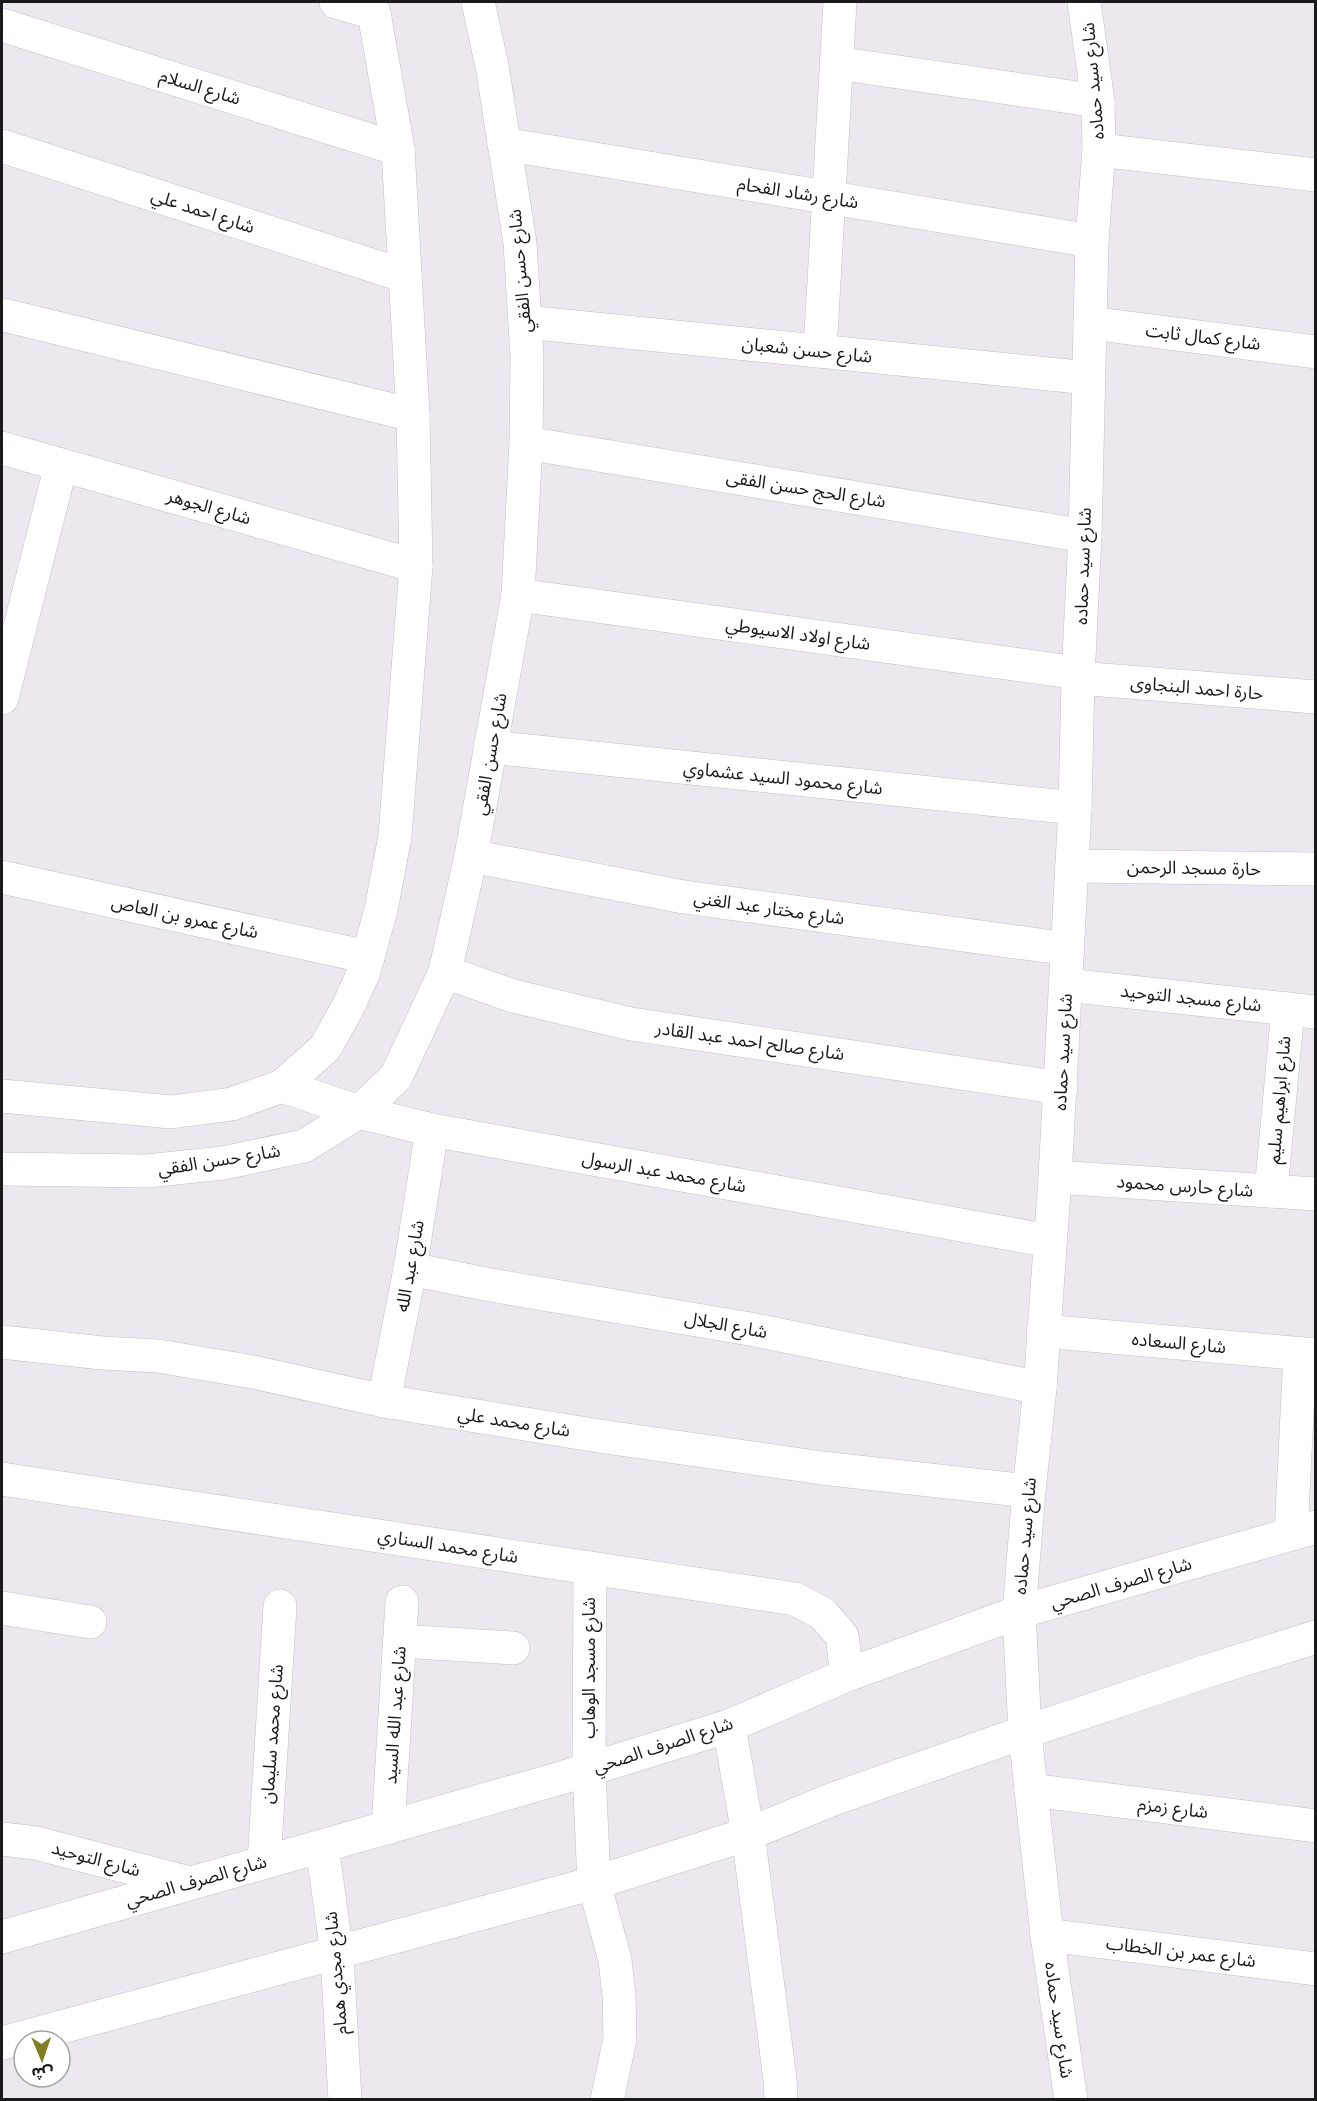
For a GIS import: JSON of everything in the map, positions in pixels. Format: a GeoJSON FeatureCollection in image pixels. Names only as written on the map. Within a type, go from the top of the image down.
{"type":"FeatureCollection","features":[{"type":"Feature","properties":{"kind":"street"},"geometry":{"type":"LineString","coordinates":[[2,1096],[171,1112],[232,1104],[282,1086],[325,1048],[363,974],[381,910],[395,836],[416,566],[413,416],[398,149],[371,7],[336,2]]}},
{"type":"Feature","properties":{"kind":"street","name":"شارع حسن الفقي"},"geometry":{"type":"LineString","coordinates":[[2,1169],[147,1171],[223,1163],[304,1146],[359,1112],[396,1077],[445,972],[471,856],[518,595],[526,443],[525,322],[520,243],[492,66],[478,2]]}},
{"type":"Feature","properties":{"kind":"street"},"geometry":{"type":"LineString","coordinates":[[820,351],[840,2]]}},
{"type":"Feature","properties":{"kind":"street","name":"شارع سيد حماده"},"geometry":{"type":"LineString","coordinates":[[1071,2100],[1047,1935],[1031,1790],[1025,1732],[1019,1612],[1040,1388],[1055,1177],[1075,808],[1078,675],[1085,536],[1092,241],[1099,150],[1098,100],[1084,2]]}},
{"type":"Feature","properties":{"kind":"street","name":"شارع السلام"},"geometry":{"type":"LineString","coordinates":[[2,25],[398,149]]}},
{"type":"Feature","properties":{"kind":"street"},"geometry":{"type":"LineString","coordinates":[[836,63],[1098,100]]}},
{"type":"Feature","properties":{"kind":"street","name":"شارع رشاد الفحام"},"geometry":{"type":"LineString","coordinates":[[504,144],[1092,241]]}},
{"type":"Feature","properties":{"kind":"street","name":"شارع احمد علي"},"geometry":{"type":"LineString","coordinates":[[2,146],[405,276]]}},
{"type":"Feature","properties":{"kind":"street"},"geometry":{"type":"LineString","coordinates":[[1099,150],[1316,175]]}},
{"type":"Feature","properties":{"kind":"street"},"geometry":{"type":"LineString","coordinates":[[4,315],[413,416]]}},
{"type":"Feature","properties":{"kind":"street","name":"شارع حسن شعبان"},"geometry":{"type":"LineString","coordinates":[[525,322],[1089,378]]}},
{"type":"Feature","properties":{"kind":"street","name":"شارع كمال ثابت"},"geometry":{"type":"LineString","coordinates":[[1090,322],[1316,352]]}},
{"type":"Feature","properties":{"kind":"street","name":"شارع الحج حسن الفقى"},"geometry":{"type":"LineString","coordinates":[[526,443],[1085,536]]}},
{"type":"Feature","properties":{"kind":"street","name":"شارع الجوهر"},"geometry":{"type":"LineString","coordinates":[[2,448],[416,566]]}},
{"type":"Feature","properties":{"kind":"street"},"geometry":{"type":"LineString","coordinates":[[2,698],[61,465]]}},
{"type":"Feature","properties":{"kind":"street","name":"شارع اولاد الاسيوطي"},"geometry":{"type":"LineString","coordinates":[[518,595],[1078,675]]}},
{"type":"Feature","properties":{"kind":"street","name":"حارة احمد البنجاوى"},"geometry":{"type":"LineString","coordinates":[[1078,675],[1316,697]]}},
{"type":"Feature","properties":{"kind":"street","name":"شارع محمود السيد عشماوي"},"geometry":{"type":"LineString","coordinates":[[490,747],[1075,808]]}},
{"type":"Feature","properties":{"kind":"street","name":"شارع مختار عبد الغني"},"geometry":{"type":"LineString","coordinates":[[471,856],[684,897],[1068,949]]}},
{"type":"Feature","properties":{"kind":"street","name":"حارة مسجد الرحمن"},"geometry":{"type":"LineString","coordinates":[[1072,866],[1316,869]]}},
{"type":"Feature","properties":{"kind":"street","name":"شارع عمرو بن العاص"},"geometry":{"type":"LineString","coordinates":[[2,877],[368,957]]}},
{"type":"Feature","properties":{"kind":"street","name":"شارع صالح احمد عبد القادر"},"geometry":{"type":"LineString","coordinates":[[445,972],[513,996],[631,1024],[1061,1088]]}},
{"type":"Feature","properties":{"kind":"street","name":"شارع مسجد التوحيد"},"geometry":{"type":"LineString","coordinates":[[1066,985],[1302,1010]]}},
{"type":"Feature","properties":{"kind":"street","name":"شارع ابراهيم سليم"},"geometry":{"type":"LineString","coordinates":[[1270,1191],[1302,1010]]}},
{"type":"Feature","properties":{"kind":"street","name":"شارع محمد عبد الرسول"},"geometry":{"type":"LineString","coordinates":[[282,1086],[359,1112],[432,1130],[1050,1241]]}},
{"type":"Feature","properties":{"kind":"street","name":"شارع عبد الله"},"geometry":{"type":"LineString","coordinates":[[384,1401],[410,1269],[432,1130]]}},
{"type":"Feature","properties":{"kind":"street","name":"شارع حارس محمود"},"geometry":{"type":"LineString","coordinates":[[1055,1177],[1316,1194]]}},
{"type":"Feature","properties":{"kind":"street","name":"شارع الجلال"},"geometry":{"type":"LineString","coordinates":[[410,1269],[750,1329],[1040,1388]]}},
{"type":"Feature","properties":{"kind":"street","name":"شارع السعاده"},"geometry":{"type":"LineString","coordinates":[[1043,1331],[1308,1354]]}},
{"type":"Feature","properties":{"kind":"street","name":"شارع محمد علي"},"geometry":{"type":"LineString","coordinates":[[2,1342],[102,1353],[158,1356],[253,1372],[384,1401],[611,1437],[822,1468],[1029,1491]]}},
{"type":"Feature","properties":{"kind":"street"},"geometry":{"type":"LineString","coordinates":[[1303,1531],[1308,1354]]}},
{"type":"Feature","properties":{"kind":"street","name":"شارع محمد السناري"},"geometry":{"type":"LineString","coordinates":[[2,1479],[795,1599],[822,1613],[842,1636],[847,1675]]}},
{"type":"Feature","properties":{"kind":"street","name":"شارع الصرف الصحي"},"geometry":{"type":"LineString","coordinates":[[2,1937],[388,1828],[729,1726],[847,1675],[1019,1612],[1303,1531]]}},
{"type":"Feature","properties":{"kind":"street","name":"شارع مسجد الوهاب"},"geometry":{"type":"LineString","coordinates":[[590,1568],[588,1769],[594,1883],[615,1960],[619,1996],[620,2039],[607,2100]]}},
{"type":"Feature","properties":{"kind":"street","name":"شارع عبد الله السيد"},"geometry":{"type":"LineString","coordinates":[[388,1828],[402,1602]]}},
{"type":"Feature","properties":{"kind":"street","name":"شارع محمد سليمان"},"geometry":{"type":"LineString","coordinates":[[264,1862],[280,1606]]}},
{"type":"Feature","properties":{"kind":"street"},"geometry":{"type":"LineString","coordinates":[[2,1615],[90,1622]]}},
{"type":"Feature","properties":{"kind":"street"},"geometry":{"type":"LineString","coordinates":[[2,2043],[594,1883],[748,1834],[836,1798],[1025,1732],[1316,1637]]}},
{"type":"Feature","properties":{"kind":"street"},"geometry":{"type":"LineString","coordinates":[[400,1641],[513,1648]]}},
{"type":"Feature","properties":{"kind":"street"},"geometry":{"type":"LineString","coordinates":[[729,1726],[748,1834],[781,2100]]}},
{"type":"Feature","properties":{"kind":"street","name":"شارع زمزم"},"geometry":{"type":"LineString","coordinates":[[1031,1790],[1316,1826]]}},
{"type":"Feature","properties":{"kind":"street","name":"شارع التوحيد"},"geometry":{"type":"LineString","coordinates":[[2,1839],[36,1843],[189,1883]]}},
{"type":"Feature","properties":{"kind":"street","name":"شارع مجدي همام"},"geometry":{"type":"LineString","coordinates":[[321,1846],[337,1954],[345,2100]]}},
{"type":"Feature","properties":{"kind":"street","name":"شارع عمر بن الخطاب"},"geometry":{"type":"LineString","coordinates":[[1047,1935],[1316,1969]]}}]}
